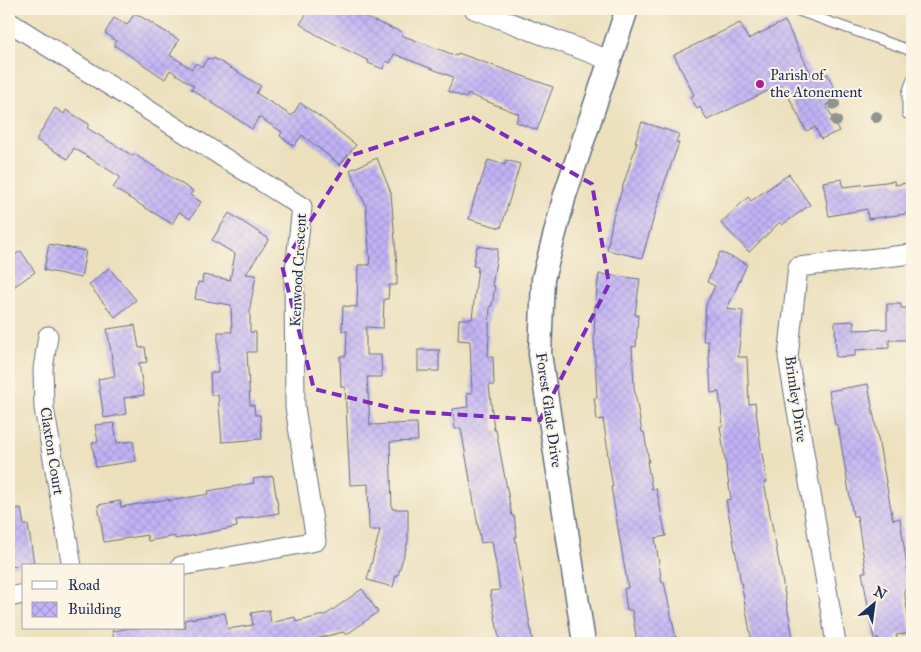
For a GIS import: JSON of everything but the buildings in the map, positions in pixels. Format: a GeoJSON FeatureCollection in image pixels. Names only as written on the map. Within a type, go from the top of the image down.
{"type":"FeatureCollection","features":[{"type":"Feature","properties":{"kind":"street"},"geometry":{"type":"LineString","coordinates":[[474,9],[609,60]]}},
{"type":"Feature","properties":{"kind":"street","name":"Forest Glade Drive"},"geometry":{"type":"LineString","coordinates":[[584,643],[540,354],[543,279],[565,195],[627,9]]}},
{"type":"Feature","properties":{"kind":"street","name":"Kenwood Crescent"},"geometry":{"type":"LineString","coordinates":[[9,22],[302,207],[294,279],[295,407],[316,541],[185,565]]}},
{"type":"Feature","properties":{"kind":"street","name":"Brimley Drive"},"geometry":{"type":"LineString","coordinates":[[836,643],[788,357],[798,267],[912,254]]}},
{"type":"Feature","properties":{"kind":"street","name":"Claxton Court"},"geometry":{"type":"LineString","coordinates":[[48,336],[43,370],[44,408],[72,564]]}},
{"type":"Feature","properties":{"kind":"street"},"geometry":{"type":"LineString","coordinates":[[9,597],[22,594]]}},
{"type":"Feature","properties":{"kind":"lane"},"geometry":{"type":"LineString","coordinates":[[793,9],[912,51]]}},
{"type":"Feature","properties":{"kind":"lane"},"geometry":{"type":"LineString","coordinates":[[912,79],[907,93],[907,114],[912,113]]}},
{"type":"Feature","properties":{"kind":"highlighted area"},"geometry":{"type":"Polygon","coordinates":[[[472,117],[592,184],[609,284],[540,420],[404,411],[314,389],[282,266],[352,155],[472,117]]]}},
{"type":"Feature","properties":{"kind":"place","name":"Parish of the Atonement"},"geometry":{"type":"Point","coordinates":[760,84]}}]}
